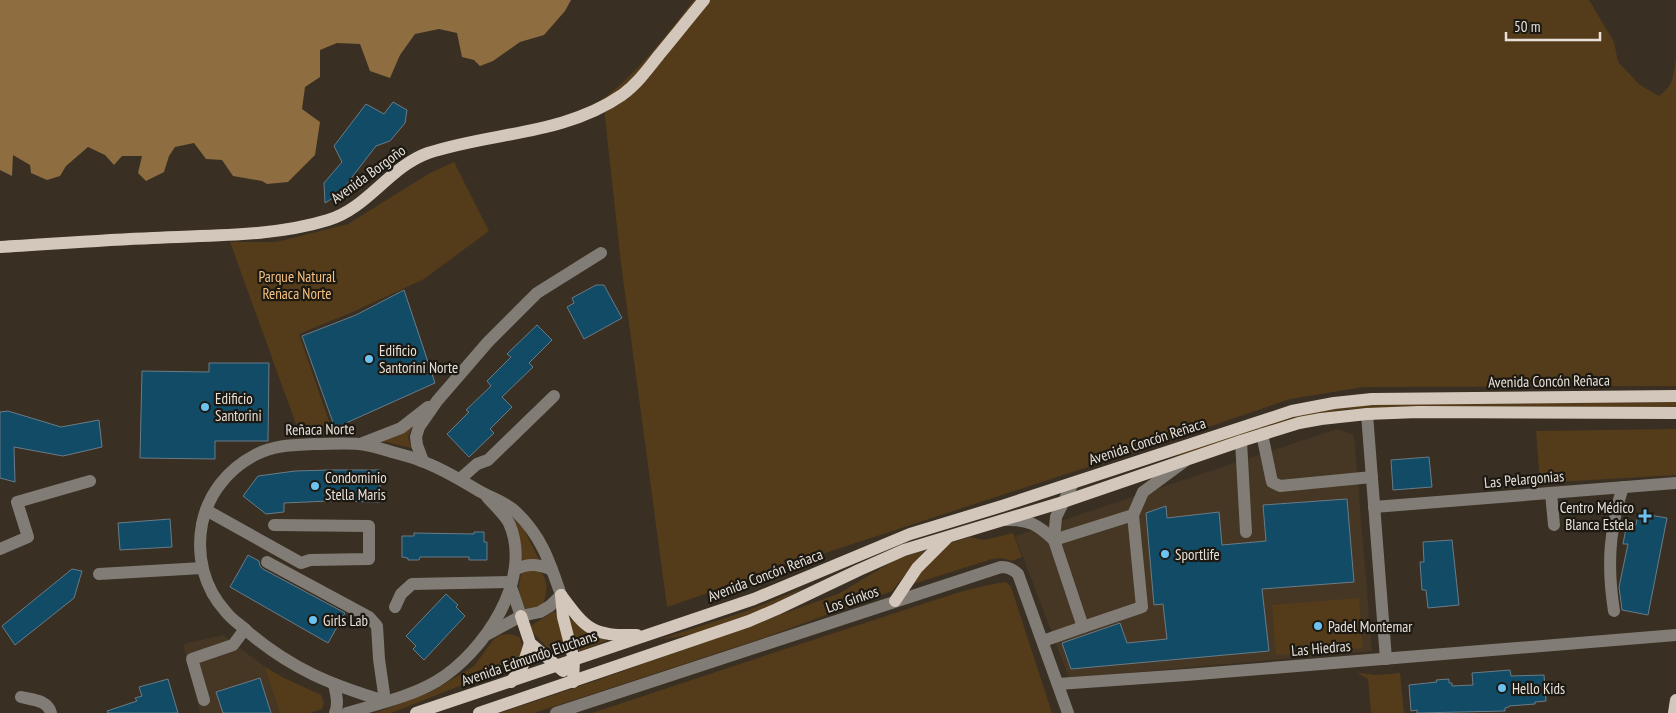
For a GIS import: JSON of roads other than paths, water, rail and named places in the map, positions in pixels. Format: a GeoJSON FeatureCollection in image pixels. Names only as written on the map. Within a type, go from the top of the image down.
{"type":"FeatureCollection","features":[{"type":"Feature","properties":{"kind":"main road","name":"Avenida Borgoño"},"geometry":{"type":"LineString","coordinates":[[0,247],[263,232],[307,226],[330,220],[351,209],[367,198],[396,172],[410,162],[425,155],[472,142],[555,125],[590,112],[622,95],[639,80],[704,0]]}},
{"type":"Feature","properties":{"kind":"main road","name":"Avenida Concón Reñaca"},"geometry":{"type":"LineString","coordinates":[[652,634],[754,599],[910,534],[1292,411],[1334,403],[1372,399],[1676,396]]}},
{"type":"Feature","properties":{"kind":"main road","name":"Avenida Concón Reñaca"},"geometry":{"type":"LineString","coordinates":[[573,682],[749,622],[904,550],[1063,502],[1242,440],[1321,419],[1367,414],[1418,412],[1676,413]]}},
{"type":"Feature","properties":{"kind":"main road"},"geometry":{"type":"LineString","coordinates":[[895,601],[917,568],[950,535]]}},
{"type":"Feature","properties":{"kind":"main road"},"geometry":{"type":"LineString","coordinates":[[561,594],[580,620],[587,626],[601,632],[617,635],[652,634]]}},
{"type":"Feature","properties":{"kind":"main road"},"geometry":{"type":"LineString","coordinates":[[561,594],[563,617],[574,660],[573,682]]}},
{"type":"Feature","properties":{"kind":"main road"},"geometry":{"type":"LineString","coordinates":[[521,616],[530,643],[558,666],[573,682]]}},
{"type":"Feature","properties":{"kind":"main road","name":"Avenida Edmundo Eluchans"},"geometry":{"type":"LineString","coordinates":[[416,713],[652,634]]}},
{"type":"Feature","properties":{"kind":"main road"},"geometry":{"type":"LineString","coordinates":[[511,682],[524,665],[530,643]]}},
{"type":"Feature","properties":{"kind":"main road"},"geometry":{"type":"LineString","coordinates":[[479,713],[573,682]]}},
{"type":"Feature","properties":{"kind":"main road"},"geometry":{"type":"LineString","coordinates":[[1674,713],[1676,700]]}},
{"type":"Feature","properties":{"kind":"street"},"geometry":{"type":"LineString","coordinates":[[422,461],[416,437],[419,427],[436,401],[488,342],[537,293],[601,253]]}},
{"type":"Feature","properties":{"kind":"street"},"geometry":{"type":"LineString","coordinates":[[460,480],[477,464],[488,460],[554,396]]}},
{"type":"Feature","properties":{"kind":"street"},"geometry":{"type":"LineString","coordinates":[[360,444],[401,428],[436,401]]}},
{"type":"Feature","properties":{"kind":"street"},"geometry":{"type":"LineString","coordinates":[[1367,414],[1386,659]]}},
{"type":"Feature","properties":{"kind":"street"},"geometry":{"type":"LineString","coordinates":[[1262,434],[1272,482],[1280,486],[1372,477]]}},
{"type":"Feature","properties":{"kind":"street"},"geometry":{"type":"LineString","coordinates":[[1242,440],[1246,532]]}},
{"type":"Feature","properties":{"kind":"street","name":"Reñaca Norte"},"geometry":{"type":"LineString","coordinates":[[483,493],[508,521],[513,536],[516,569],[512,585],[488,634],[460,664],[436,681],[385,701],[334,684],[304,671],[269,649],[230,617],[211,592],[202,568],[200,538],[206,510],[214,493],[226,477],[246,460],[269,449],[294,444],[360,444],[422,461],[503,502],[516,512],[534,531],[543,546],[561,594],[550,606],[540,612],[521,616],[488,634]]}},
{"type":"Feature","properties":{"kind":"street"},"geometry":{"type":"LineString","coordinates":[[1043,641],[1142,607],[1133,515],[1143,492],[1188,460]]}},
{"type":"Feature","properties":{"kind":"street"},"geometry":{"type":"LineString","coordinates":[[0,549],[28,537],[17,502],[90,481]]}},
{"type":"Feature","properties":{"kind":"street"},"geometry":{"type":"LineString","coordinates":[[1073,483],[1056,517],[1054,540],[1083,627]]}},
{"type":"Feature","properties":{"kind":"street","name":"Las Pelargonias"},"geometry":{"type":"LineString","coordinates":[[1374,508],[1676,483]]}},
{"type":"Feature","properties":{"kind":"street"},"geometry":{"type":"LineString","coordinates":[[1614,610],[1610,588],[1611,537],[1615,512],[1623,487]]}},
{"type":"Feature","properties":{"kind":"street"},"geometry":{"type":"LineString","coordinates":[[1552,493],[1554,525]]}},
{"type":"Feature","properties":{"kind":"street"},"geometry":{"type":"LineString","coordinates":[[206,510],[300,564],[310,560],[369,559],[369,526],[274,526]]}},
{"type":"Feature","properties":{"kind":"street"},"geometry":{"type":"LineString","coordinates":[[1054,540],[1133,515]]}},
{"type":"Feature","properties":{"kind":"street"},"geometry":{"type":"LineString","coordinates":[[1006,520],[1034,523],[1054,540]]}},
{"type":"Feature","properties":{"kind":"street"},"geometry":{"type":"LineString","coordinates":[[267,562],[369,617],[377,626],[379,659],[385,701],[347,713]]}},
{"type":"Feature","properties":{"kind":"street"},"geometry":{"type":"LineString","coordinates":[[516,569],[532,564],[552,570]]}},
{"type":"Feature","properties":{"kind":"street","name":"Los Ginkos"},"geometry":{"type":"LineString","coordinates":[[556,713],[895,601],[1006,567],[1018,574],[1068,713]]}},
{"type":"Feature","properties":{"kind":"street"},"geometry":{"type":"LineString","coordinates":[[99,574],[202,568]]}},
{"type":"Feature","properties":{"kind":"street"},"geometry":{"type":"LineString","coordinates":[[396,607],[401,594],[412,584],[512,585],[521,616]]}},
{"type":"Feature","properties":{"kind":"street"},"geometry":{"type":"LineString","coordinates":[[204,700],[192,659],[232,646],[245,629]]}},
{"type":"Feature","properties":{"kind":"street","name":"Las Hiedras"},"geometry":{"type":"LineString","coordinates":[[1058,684],[1676,635]]}},
{"type":"Feature","properties":{"kind":"street"},"geometry":{"type":"LineString","coordinates":[[334,684],[337,696],[335,713]]}},
{"type":"Feature","properties":{"kind":"street"},"geometry":{"type":"LineString","coordinates":[[21,697],[46,703],[50,706],[51,713]]}},
{"type":"Feature","properties":{"kind":"place","name":"Edificio Santorini Norte"},"geometry":{"type":"Point","coordinates":[369,359]}},
{"type":"Feature","properties":{"kind":"place","name":"Edificio Santorini"},"geometry":{"type":"Point","coordinates":[205,407]}},
{"type":"Feature","properties":{"kind":"place","name":"Condominio Stella Maris"},"geometry":{"type":"Point","coordinates":[315,486]}},
{"type":"Feature","properties":{"kind":"place","name":"Centro Médico Blanca Estela"},"geometry":{"type":"Point","coordinates":[1645,516]}},
{"type":"Feature","properties":{"kind":"place","name":"Sportlife"},"geometry":{"type":"Point","coordinates":[1165,554]}},
{"type":"Feature","properties":{"kind":"place","name":"Girls Lab"},"geometry":{"type":"Point","coordinates":[313,620]}},
{"type":"Feature","properties":{"kind":"place","name":"Padel Montemar"},"geometry":{"type":"Point","coordinates":[1318,626]}},
{"type":"Feature","properties":{"kind":"place","name":"Hello Kids"},"geometry":{"type":"Point","coordinates":[1502,688]}},
{"type":"Feature","properties":{"kind":"park label","name":"Parque Natural Reñaca Norte"},"geometry":{"type":"Point","coordinates":[297,284]}}]}
